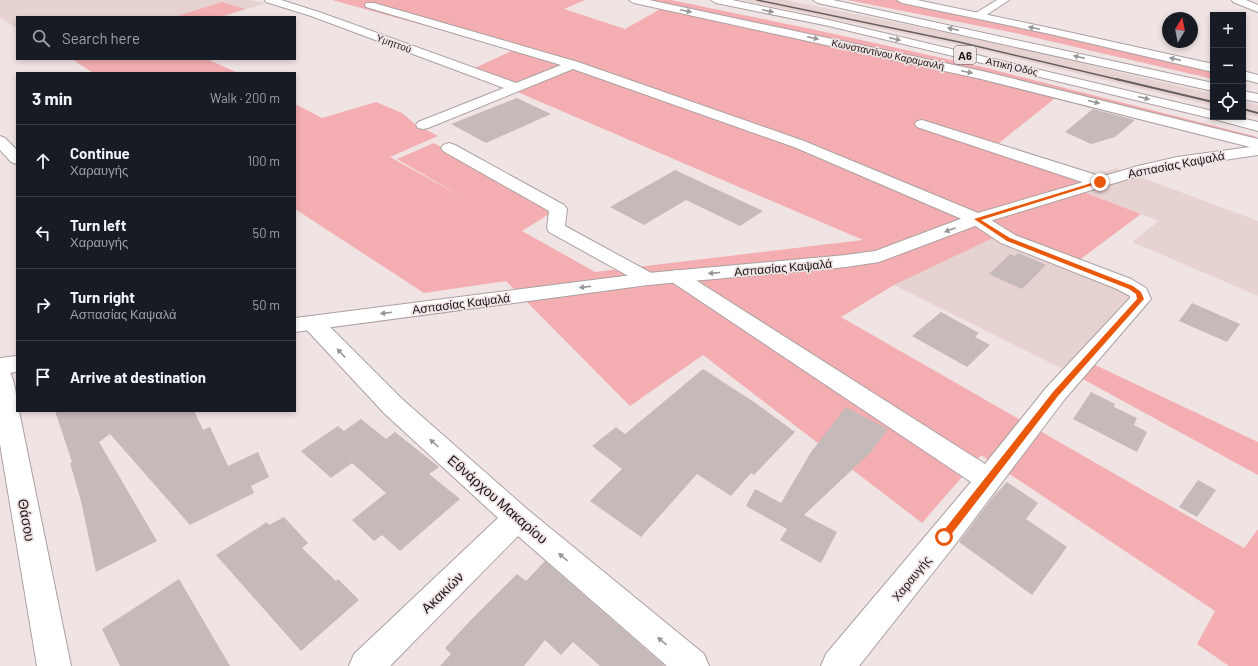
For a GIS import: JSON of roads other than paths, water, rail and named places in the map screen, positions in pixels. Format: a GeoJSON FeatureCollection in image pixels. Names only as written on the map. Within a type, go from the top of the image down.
{"type":"FeatureCollection","features":[{"type":"Feature","properties":{"kind":"main road","name":"Υμηττού"},"geometry":{"type":"LineString","coordinates":[[270,0],[315,14],[517,88]]}},
{"type":"Feature","properties":{"kind":"main road","name":"Κωνσταντίνου Καραμανλή"},"geometry":{"type":"LineString","coordinates":[[634,0],[982,75],[1258,144]]}},
{"type":"Feature","properties":{"kind":"main road","name":"Αττική Οδός"},"geometry":{"type":"LineString","coordinates":[[716,0],[829,23],[1210,114]]}},
{"type":"Feature","properties":{"kind":"main road","name":"Αττική Οδός"},"geometry":{"type":"LineString","coordinates":[[818,0],[1210,86]]}},
{"type":"Feature","properties":{"kind":"main road"},"geometry":{"type":"LineString","coordinates":[[902,0],[1210,67]]}},
{"type":"Feature","properties":{"kind":"main road"},"geometry":{"type":"LineString","coordinates":[[978,16],[1004,0]]}},
{"type":"Feature","properties":{"kind":"main road"},"geometry":{"type":"LineString","coordinates":[[1237,0],[1258,8]]}},
{"type":"Feature","properties":{"kind":"main road"},"geometry":{"type":"LineString","coordinates":[[370,5],[573,65],[799,144],[977,219]]}},
{"type":"Feature","properties":{"kind":"main road"},"geometry":{"type":"LineString","coordinates":[[423,126],[573,65]]}},
{"type":"Feature","properties":{"kind":"main road"},"geometry":{"type":"LineString","coordinates":[[1246,76],[1258,79]]}},
{"type":"Feature","properties":{"kind":"main road"},"geometry":{"type":"LineString","coordinates":[[1246,96],[1258,98]]}},
{"type":"Feature","properties":{"kind":"main road"},"geometry":{"type":"LineString","coordinates":[[1231,120],[1258,127]]}},
{"type":"Feature","properties":{"kind":"main road"},"geometry":{"type":"LineString","coordinates":[[922,124],[1100,182]]}},
{"type":"Feature","properties":{"kind":"main road"},"geometry":{"type":"LineString","coordinates":[[1200,129],[1220,145],[1220,155]]}},
{"type":"Feature","properties":{"kind":"main road"},"geometry":{"type":"LineString","coordinates":[[0,141],[16,158]]}},
{"type":"Feature","properties":{"kind":"main road"},"geometry":{"type":"LineString","coordinates":[[449,148],[558,209],[556,228],[648,279]]}},
{"type":"Feature","properties":{"kind":"main road","name":"Ασπασίας Καψαλά"},"geometry":{"type":"LineString","coordinates":[[304,324],[648,279],[846,261],[879,256],[977,219],[1144,169],[1220,155],[1258,150]]}},
{"type":"Feature","properties":{"kind":"main road","name":"Χαραυγής"},"geometry":{"type":"LineString","coordinates":[[838,666],[939,543],[1055,394],[1140,299],[1140,296],[1136,290],[1124,284],[1008,240],[977,219]]}},
{"type":"Feature","properties":{"kind":"main road"},"geometry":{"type":"LineString","coordinates":[[676,276],[989,480]]}},
{"type":"Feature","properties":{"kind":"main road","name":"Εθνάρχου Μακαρίου"},"geometry":{"type":"LineString","coordinates":[[304,324],[392,406],[517,518],[692,666]]}},
{"type":"Feature","properties":{"kind":"main road"},"geometry":{"type":"LineString","coordinates":[[0,366],[16,364]]}},
{"type":"Feature","properties":{"kind":"main road","name":"Θάσου"},"geometry":{"type":"LineString","coordinates":[[0,374],[54,666]]}},
{"type":"Feature","properties":{"kind":"main road","name":"Ακακιών"},"geometry":{"type":"LineString","coordinates":[[366,666],[517,518]]}},
{"type":"Feature","properties":{"kind":"railway"},"geometry":{"type":"LineString","coordinates":[[757,0],[959,42],[1120,80]]}},
{"type":"Feature","properties":{"kind":"railway"},"geometry":{"type":"LineString","coordinates":[[1116,79],[1210,101]]}},
{"type":"Feature","properties":{"kind":"railway"},"geometry":{"type":"LineString","coordinates":[[1246,110],[1258,113]]}}]}
